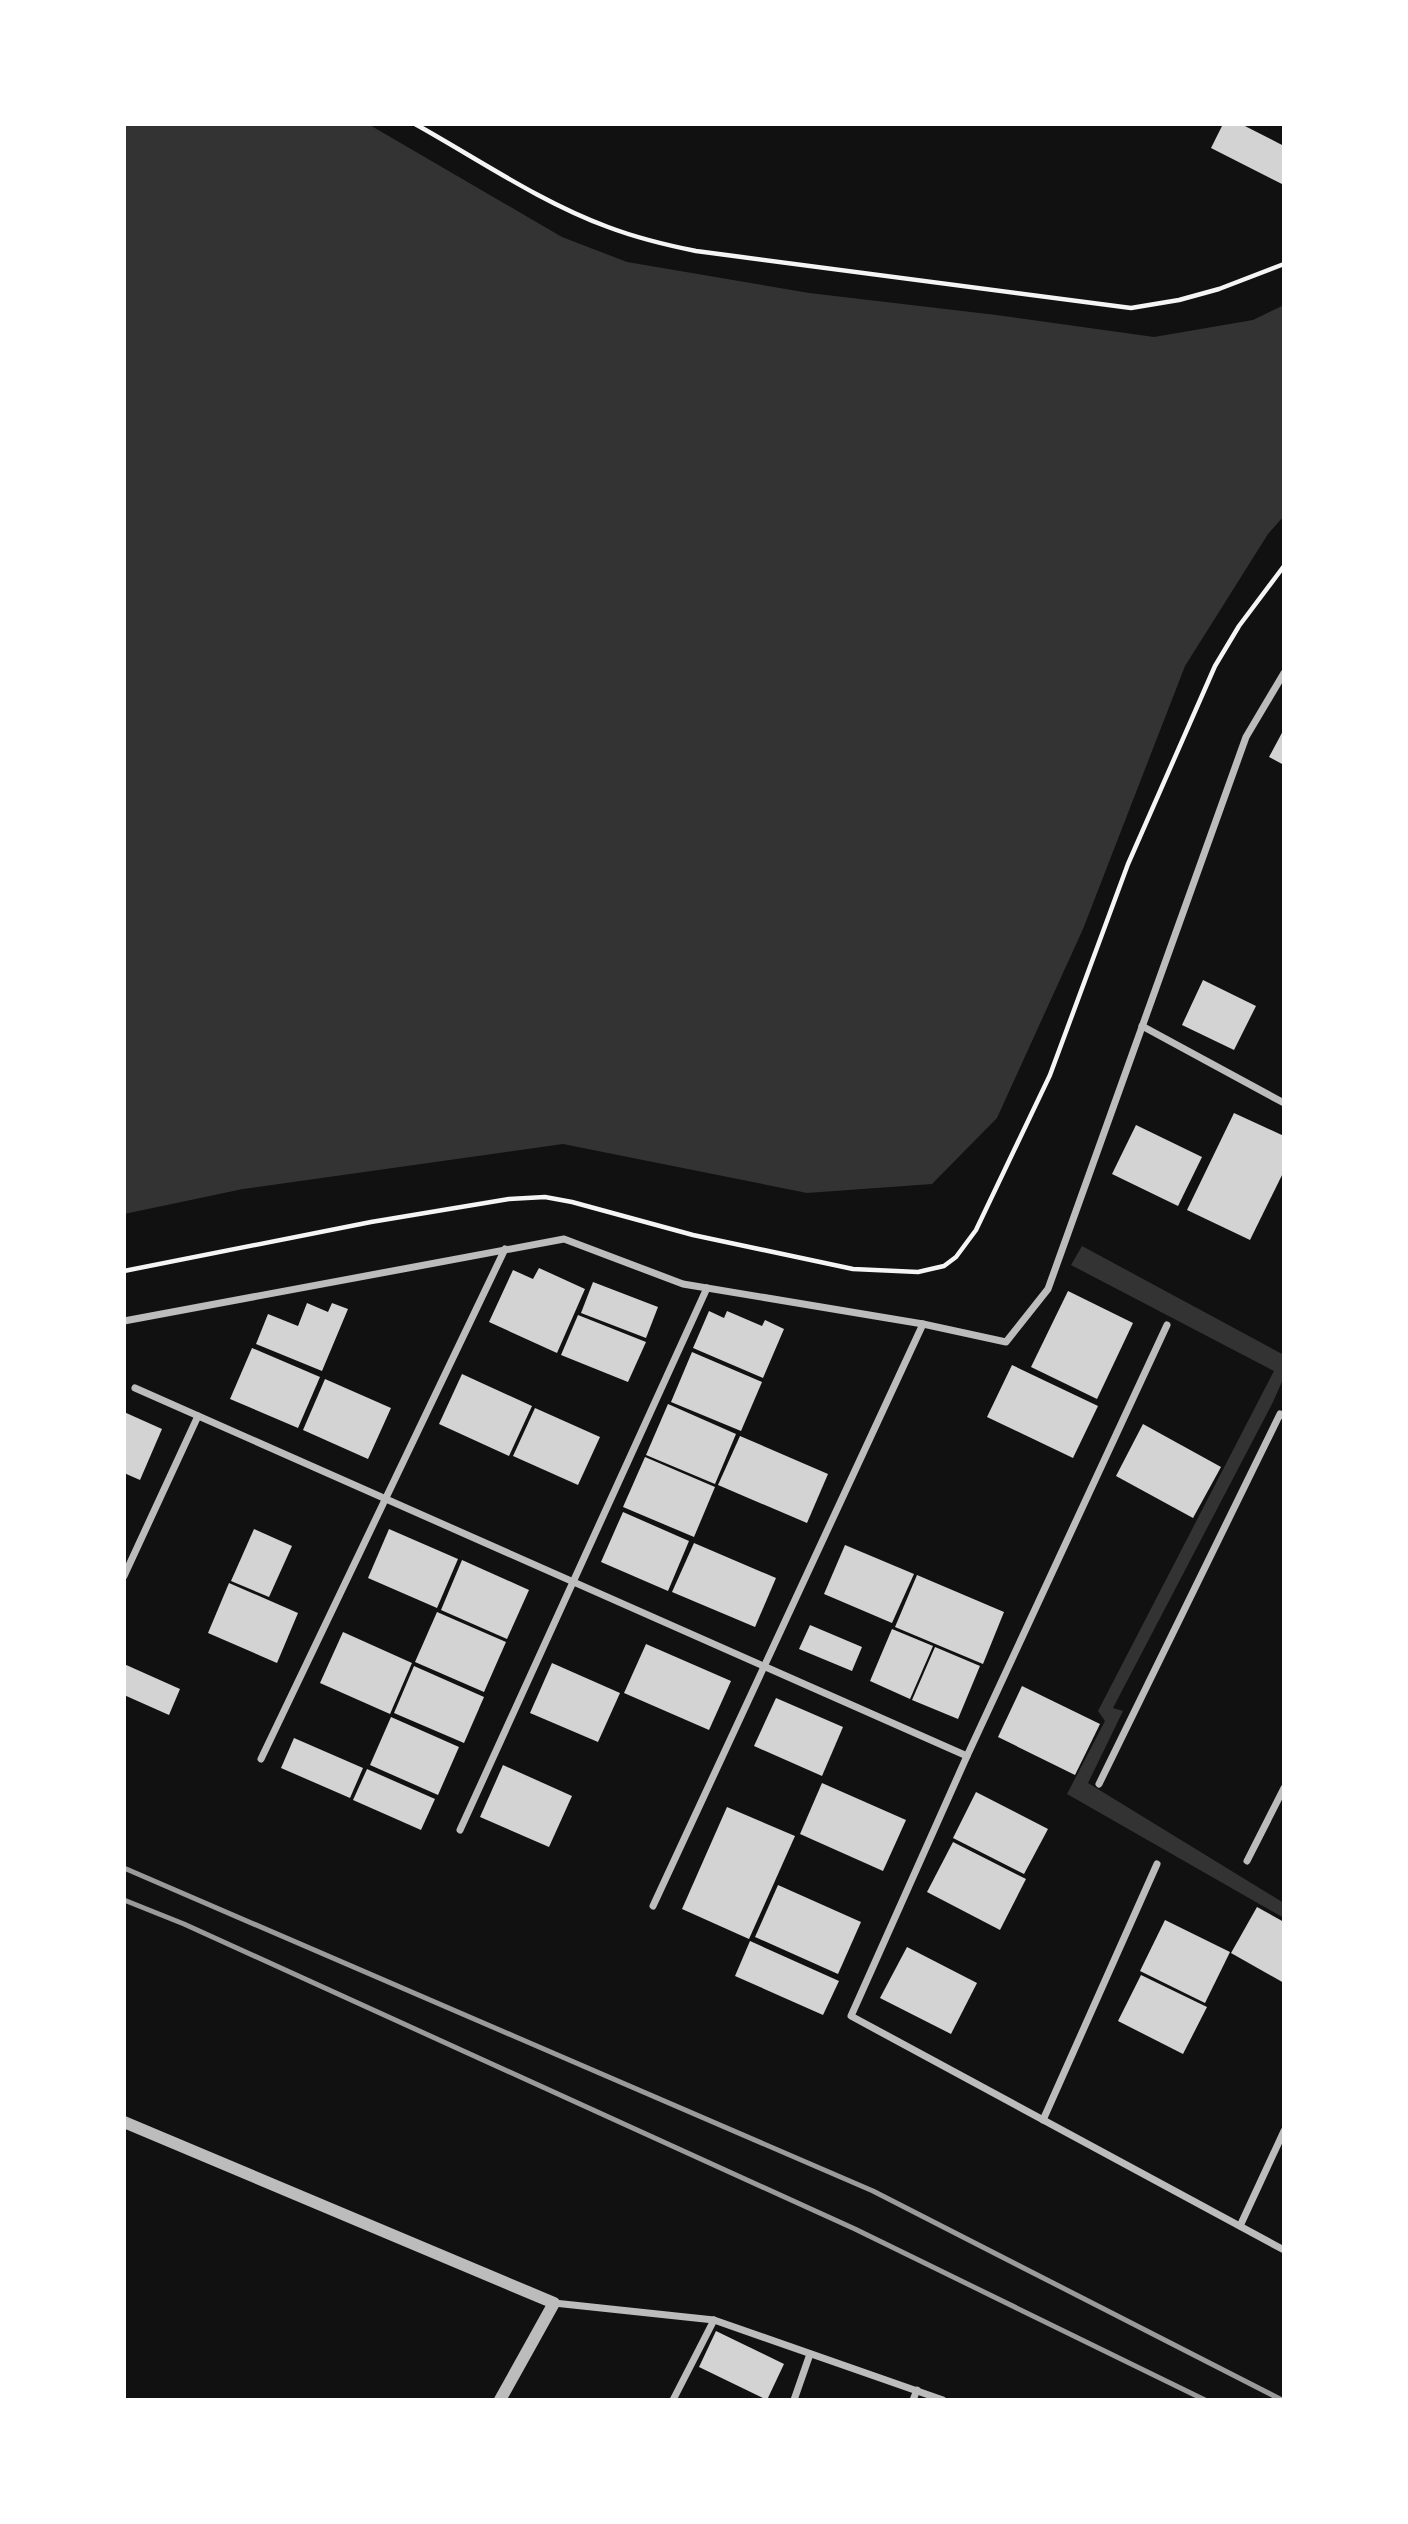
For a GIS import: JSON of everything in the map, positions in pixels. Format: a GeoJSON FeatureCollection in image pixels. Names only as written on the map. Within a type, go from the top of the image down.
{"type":"FeatureCollection","features":[{"type":"Feature","properties":{"kind":"street"},"geometry":{"type":"LineString","coordinates":[[124,1321],[564,1239],[683,1284],[923,1324],[1006,1342],[1048,1289],[1246,737],[1284,673]]}},
{"type":"Feature","properties":{"kind":"street"},"geometry":{"type":"LineString","coordinates":[[1142,1026],[1284,1103]]}},
{"type":"Feature","properties":{"kind":"street"},"geometry":{"type":"LineString","coordinates":[[261,1759],[505,1248]]}},
{"type":"Feature","properties":{"kind":"street"},"geometry":{"type":"LineString","coordinates":[[460,1830],[707,1288]]}},
{"type":"Feature","properties":{"kind":"street"},"geometry":{"type":"LineString","coordinates":[[653,1906],[923,1324]]}},
{"type":"Feature","properties":{"kind":"street"},"geometry":{"type":"LineString","coordinates":[[1167,1325],[967,1756],[851,2016],[1284,2250]]}},
{"type":"Feature","properties":{"kind":"street"},"geometry":{"type":"LineString","coordinates":[[135,1388],[967,1756]]}},
{"type":"Feature","properties":{"kind":"street"},"geometry":{"type":"LineString","coordinates":[[1099,1784],[1280,1414],[1284,1416]]}},
{"type":"Feature","properties":{"kind":"street"},"geometry":{"type":"LineString","coordinates":[[124,1576],[198,1416]]}},
{"type":"Feature","properties":{"kind":"street"},"geometry":{"type":"LineString","coordinates":[[1247,1861],[1284,1788]]}},
{"type":"Feature","properties":{"kind":"street"},"geometry":{"type":"LineString","coordinates":[[1043,2120],[1157,1864]]}},
{"type":"Feature","properties":{"kind":"street"},"geometry":{"type":"LineString","coordinates":[[124,2122],[554,2303],[714,2320],[943,2400]]}},
{"type":"Feature","properties":{"kind":"street"},"geometry":{"type":"LineString","coordinates":[[1240,2226],[1284,2131]]}},
{"type":"Feature","properties":{"kind":"street"},"geometry":{"type":"LineString","coordinates":[[500,2400],[554,2303]]}},
{"type":"Feature","properties":{"kind":"street"},"geometry":{"type":"LineString","coordinates":[[673,2400],[714,2320]]}},
{"type":"Feature","properties":{"kind":"street"},"geometry":{"type":"LineString","coordinates":[[794,2400],[810,2354]]}},
{"type":"Feature","properties":{"kind":"street"},"geometry":{"type":"LineString","coordinates":[[912,2400],[916,2390]]}},
{"type":"Feature","properties":{"kind":"path"},"geometry":{"type":"LineString","coordinates":[[415,124],[563,207],[651,242],[696,251],[1131,307],[1179,300],[1284,264]]}},
{"type":"Feature","properties":{"kind":"path"},"geometry":{"type":"LineString","coordinates":[[956,1257],[982,1220],[1050,1075],[1128,864],[1215,666],[1239,625],[1284,566]]}},
{"type":"Feature","properties":{"kind":"shaded area"},"geometry":{"type":"Polygon","coordinates":[[[124,124],[368,124],[562,237],[627,262],[809,293],[1154,337],[1253,320],[1284,305],[1284,516],[1268,534],[1185,666],[1083,929],[997,1118],[932,1184],[807,1193],[563,1144],[243,1189],[124,1214],[124,124]]]}},
{"type":"Feature","properties":{"kind":"shaded area"},"geometry":{"type":"Polygon","coordinates":[[[1082,1246],[1284,1355],[1284,1377],[1273,1402],[1113,1708],[1123,1711],[1088,1783],[1284,1903],[1284,1918],[1067,1794],[1105,1721],[1098,1711],[1274,1371],[1071,1265],[1082,1246]]]}},
{"type":"Feature","properties":{"kind":"building"},"geometry":{"type":"Polygon","coordinates":[[[1223,124],[1241,124],[1284,146],[1284,185],[1211,148],[1223,124]]]}},
{"type":"Feature","properties":{"kind":"building"},"geometry":{"type":"Polygon","coordinates":[[[1284,729],[1284,765],[1269,757],[1284,729]]]}},
{"type":"Feature","properties":{"kind":"building"},"geometry":{"type":"Polygon","coordinates":[[[1203,980],[1256,1006],[1234,1050],[1182,1025],[1203,980]]]}},
{"type":"Feature","properties":{"kind":"building"},"geometry":{"type":"Polygon","coordinates":[[[1234,1113],[1284,1136],[1284,1171],[1250,1240],[1187,1210],[1234,1113]]]}},
{"type":"Feature","properties":{"kind":"building"},"geometry":{"type":"Polygon","coordinates":[[[1136,1125],[1202,1157],[1178,1206],[1112,1174],[1136,1125]]]}},
{"type":"Feature","properties":{"kind":"building"},"geometry":{"type":"Polygon","coordinates":[[[539,1268],[585,1289],[557,1353],[489,1322],[513,1270],[533,1279],[539,1268]]]}},
{"type":"Feature","properties":{"kind":"building"},"geometry":{"type":"Polygon","coordinates":[[[593,1282],[658,1307],[646,1338],[581,1313],[593,1282]]]}},
{"type":"Feature","properties":{"kind":"building"},"geometry":{"type":"Polygon","coordinates":[[[1068,1291],[1133,1323],[1097,1399],[1031,1367],[1068,1291]]]}},
{"type":"Feature","properties":{"kind":"building"},"geometry":{"type":"Polygon","coordinates":[[[307,1303],[328,1312],[332,1303],[348,1309],[322,1371],[256,1344],[268,1314],[298,1326],[307,1303]]]}},
{"type":"Feature","properties":{"kind":"building"},"geometry":{"type":"Polygon","coordinates":[[[709,1311],[724,1318],[727,1311],[762,1326],[765,1320],[784,1329],[763,1378],[693,1348],[709,1311]]]}},
{"type":"Feature","properties":{"kind":"building"},"geometry":{"type":"Polygon","coordinates":[[[578,1315],[646,1342],[628,1382],[561,1355],[578,1315]]]}},
{"type":"Feature","properties":{"kind":"building"},"geometry":{"type":"Polygon","coordinates":[[[252,1348],[320,1377],[298,1428],[230,1399],[252,1348]]]}},
{"type":"Feature","properties":{"kind":"building"},"geometry":{"type":"Polygon","coordinates":[[[692,1352],[762,1382],[741,1431],[671,1402],[692,1352]]]}},
{"type":"Feature","properties":{"kind":"building"},"geometry":{"type":"Polygon","coordinates":[[[1012,1365],[1098,1406],[1073,1458],[987,1417],[1012,1365]]]}},
{"type":"Feature","properties":{"kind":"building"},"geometry":{"type":"Polygon","coordinates":[[[462,1374],[532,1406],[509,1456],[439,1424],[462,1374]]]}},
{"type":"Feature","properties":{"kind":"building"},"geometry":{"type":"Polygon","coordinates":[[[325,1379],[391,1408],[368,1459],[303,1430],[325,1379]]]}},
{"type":"Feature","properties":{"kind":"building"},"geometry":{"type":"Polygon","coordinates":[[[668,1404],[736,1434],[715,1484],[646,1455],[668,1404]]]}},
{"type":"Feature","properties":{"kind":"building"},"geometry":{"type":"Polygon","coordinates":[[[535,1408],[600,1437],[578,1485],[513,1456],[535,1408]]]}},
{"type":"Feature","properties":{"kind":"building"},"geometry":{"type":"Polygon","coordinates":[[[124,1412],[162,1429],[140,1480],[124,1473],[124,1412]]]}},
{"type":"Feature","properties":{"kind":"building"},"geometry":{"type":"Polygon","coordinates":[[[1143,1424],[1221,1467],[1193,1518],[1116,1476],[1143,1424]]]}},
{"type":"Feature","properties":{"kind":"building"},"geometry":{"type":"Polygon","coordinates":[[[740,1436],[828,1474],[807,1523],[718,1485],[740,1436]]]}},
{"type":"Feature","properties":{"kind":"building"},"geometry":{"type":"Polygon","coordinates":[[[645,1457],[715,1487],[694,1537],[623,1507],[645,1457]]]}},
{"type":"Feature","properties":{"kind":"building"},"geometry":{"type":"Polygon","coordinates":[[[623,1512],[689,1541],[668,1591],[601,1562],[623,1512]]]}},
{"type":"Feature","properties":{"kind":"building"},"geometry":{"type":"Polygon","coordinates":[[[254,1529],[292,1546],[269,1597],[231,1581],[254,1529]]]}},
{"type":"Feature","properties":{"kind":"building"},"geometry":{"type":"Polygon","coordinates":[[[389,1529],[458,1559],[437,1608],[368,1578],[389,1529]]]}},
{"type":"Feature","properties":{"kind":"building"},"geometry":{"type":"Polygon","coordinates":[[[694,1543],[776,1578],[755,1627],[672,1592],[694,1543]]]}},
{"type":"Feature","properties":{"kind":"building"},"geometry":{"type":"Polygon","coordinates":[[[845,1545],[914,1574],[892,1623],[824,1594],[845,1545]]]}},
{"type":"Feature","properties":{"kind":"building"},"geometry":{"type":"Polygon","coordinates":[[[462,1560],[529,1590],[507,1639],[441,1610],[462,1560]]]}},
{"type":"Feature","properties":{"kind":"building"},"geometry":{"type":"Polygon","coordinates":[[[917,1575],[1004,1612],[983,1664],[895,1627],[917,1575]]]}},
{"type":"Feature","properties":{"kind":"building"},"geometry":{"type":"Polygon","coordinates":[[[229,1583],[298,1613],[277,1663],[208,1633],[229,1583]]]}},
{"type":"Feature","properties":{"kind":"building"},"geometry":{"type":"Polygon","coordinates":[[[437,1612],[506,1642],[484,1692],[415,1662],[437,1612]]]}},
{"type":"Feature","properties":{"kind":"building"},"geometry":{"type":"Polygon","coordinates":[[[810,1625],[862,1647],[852,1671],[799,1649],[810,1625]]]}},
{"type":"Feature","properties":{"kind":"building"},"geometry":{"type":"Polygon","coordinates":[[[892,1629],[933,1646],[910,1699],[870,1681],[892,1629]]]}},
{"type":"Feature","properties":{"kind":"building"},"geometry":{"type":"Polygon","coordinates":[[[343,1632],[412,1663],[390,1714],[320,1683],[343,1632]]]}},
{"type":"Feature","properties":{"kind":"building"},"geometry":{"type":"Polygon","coordinates":[[[646,1644],[731,1681],[709,1730],[624,1693],[646,1644]]]}},
{"type":"Feature","properties":{"kind":"building"},"geometry":{"type":"Polygon","coordinates":[[[935,1647],[980,1666],[958,1719],[912,1700],[935,1647]]]}},
{"type":"Feature","properties":{"kind":"building"},"geometry":{"type":"Polygon","coordinates":[[[552,1663],[620,1693],[598,1742],[530,1713],[552,1663]]]}},
{"type":"Feature","properties":{"kind":"building"},"geometry":{"type":"Polygon","coordinates":[[[124,1664],[180,1689],[169,1715],[124,1695],[124,1664]]]}},
{"type":"Feature","properties":{"kind":"building"},"geometry":{"type":"Polygon","coordinates":[[[414,1666],[484,1697],[464,1743],[394,1713],[414,1666]]]}},
{"type":"Feature","properties":{"kind":"building"},"geometry":{"type":"Polygon","coordinates":[[[1022,1686],[1100,1724],[1075,1775],[998,1737],[1022,1686]]]}},
{"type":"Feature","properties":{"kind":"building"},"geometry":{"type":"Polygon","coordinates":[[[776,1698],[843,1727],[822,1776],[754,1746],[776,1698]]]}},
{"type":"Feature","properties":{"kind":"building"},"geometry":{"type":"Polygon","coordinates":[[[391,1717],[459,1747],[438,1795],[370,1765],[391,1717]]]}},
{"type":"Feature","properties":{"kind":"building"},"geometry":{"type":"Polygon","coordinates":[[[294,1738],[363,1768],[350,1798],[281,1768],[294,1738]]]}},
{"type":"Feature","properties":{"kind":"building"},"geometry":{"type":"Polygon","coordinates":[[[503,1765],[572,1796],[549,1847],[480,1817],[503,1765]]]}},
{"type":"Feature","properties":{"kind":"building"},"geometry":{"type":"Polygon","coordinates":[[[367,1769],[435,1799],[421,1830],[353,1800],[367,1769]]]}},
{"type":"Feature","properties":{"kind":"building"},"geometry":{"type":"Polygon","coordinates":[[[822,1783],[906,1820],[883,1871],[800,1834],[822,1783]]]}},
{"type":"Feature","properties":{"kind":"building"},"geometry":{"type":"Polygon","coordinates":[[[976,1792],[1048,1829],[1024,1874],[953,1838],[976,1792]]]}},
{"type":"Feature","properties":{"kind":"building"},"geometry":{"type":"Polygon","coordinates":[[[727,1807],[795,1836],[749,1939],[682,1909],[727,1807]]]}},
{"type":"Feature","properties":{"kind":"building"},"geometry":{"type":"Polygon","coordinates":[[[953,1842],[1026,1879],[1000,1930],[927,1892],[953,1842]]]}},
{"type":"Feature","properties":{"kind":"building"},"geometry":{"type":"Polygon","coordinates":[[[778,1885],[861,1922],[838,1974],[755,1937],[778,1885]]]}},
{"type":"Feature","properties":{"kind":"building"},"geometry":{"type":"Polygon","coordinates":[[[1257,1907],[1284,1922],[1284,1983],[1231,1953],[1257,1907]]]}},
{"type":"Feature","properties":{"kind":"building"},"geometry":{"type":"Polygon","coordinates":[[[1165,1920],[1230,1952],[1205,2003],[1140,1971],[1165,1920]]]}},
{"type":"Feature","properties":{"kind":"building"},"geometry":{"type":"Polygon","coordinates":[[[750,1941],[839,1981],[823,2015],[735,1976],[750,1941]]]}},
{"type":"Feature","properties":{"kind":"building"},"geometry":{"type":"Polygon","coordinates":[[[907,1947],[977,1983],[951,2034],[880,1998],[907,1947]]]}},
{"type":"Feature","properties":{"kind":"building"},"geometry":{"type":"Polygon","coordinates":[[[1141,1975],[1207,2007],[1183,2054],[1118,2021],[1141,1975]]]}},
{"type":"Feature","properties":{"kind":"building"},"geometry":{"type":"Polygon","coordinates":[[[716,2331],[784,2364],[767,2400],[699,2367],[716,2331]]]}},
{"type":"Feature","properties":{"kind":"railway"},"geometry":{"type":"LineString","coordinates":[[124,1868],[873,2191],[1282,2400]]}},
{"type":"Feature","properties":{"kind":"railway"},"geometry":{"type":"LineString","coordinates":[[124,1900],[184,1924],[855,2229],[1205,2400]]}}]}
